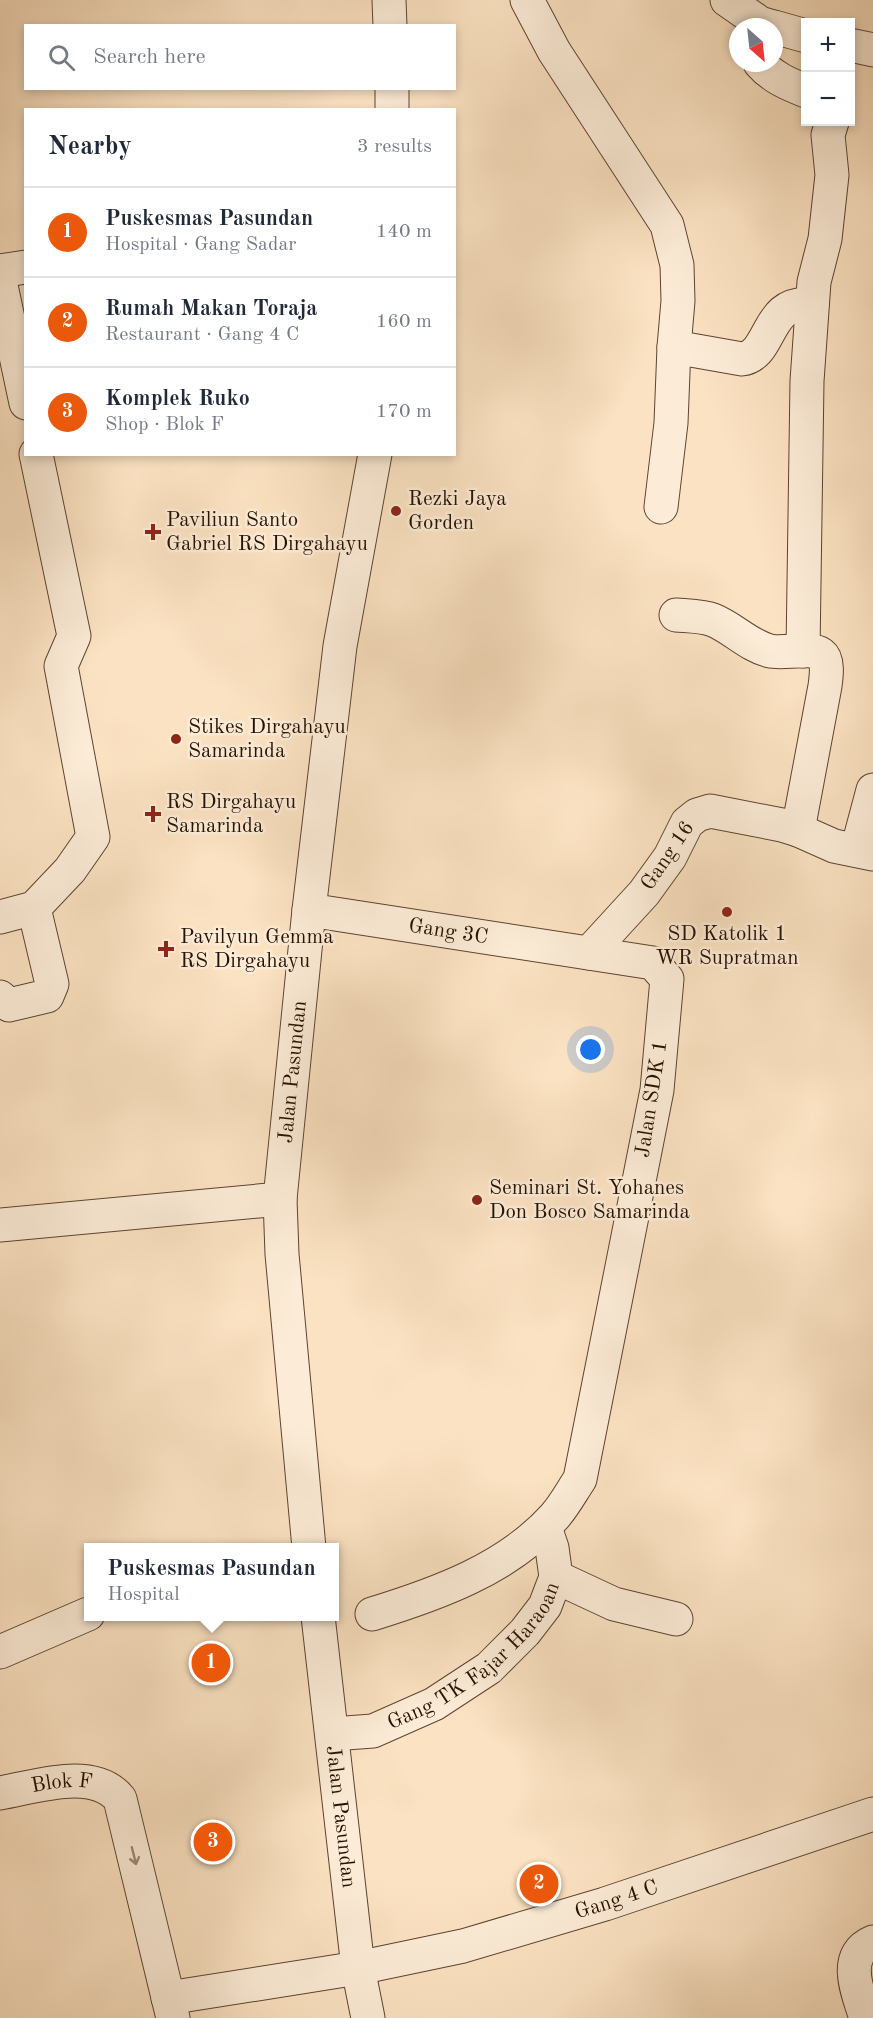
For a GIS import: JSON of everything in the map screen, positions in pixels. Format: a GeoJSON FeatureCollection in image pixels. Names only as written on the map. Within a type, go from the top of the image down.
{"type":"FeatureCollection","features":[{"type":"Feature","properties":{"kind":"street"},"geometry":{"type":"LineString","coordinates":[[389,0],[390,24]]}},
{"type":"Feature","properties":{"kind":"street"},"geometry":{"type":"LineString","coordinates":[[527,0],[554,51],[667,225],[677,265],[678,301],[671,423],[661,507]]}},
{"type":"Feature","properties":{"kind":"street"},"geometry":{"type":"LineString","coordinates":[[727,0],[762,18]]}},
{"type":"Feature","properties":{"kind":"street"},"geometry":{"type":"LineString","coordinates":[[783,27],[801,34]]}},
{"type":"Feature","properties":{"kind":"street"},"geometry":{"type":"LineString","coordinates":[[855,46],[873,50]]}},
{"type":"Feature","properties":{"kind":"street"},"geometry":{"type":"LineString","coordinates":[[768,72],[801,89]]}},
{"type":"Feature","properties":{"kind":"street"},"geometry":{"type":"LineString","coordinates":[[392,90],[392,108]]}},
{"type":"Feature","properties":{"kind":"street"},"geometry":{"type":"LineString","coordinates":[[803,651],[807,381],[814,282],[828,218],[832,175],[828,135],[831,126]]}},
{"type":"Feature","properties":{"kind":"street"},"geometry":{"type":"LineString","coordinates":[[0,272],[24,267]]}},
{"type":"Feature","properties":{"kind":"street"},"geometry":{"type":"LineString","coordinates":[[0,281],[24,394]]}},
{"type":"Feature","properties":{"kind":"street"},"geometry":{"type":"LineString","coordinates":[[674,347],[749,358],[758,352],[768,330],[784,312],[800,303],[812,305]]}},
{"type":"Feature","properties":{"kind":"street"},"geometry":{"type":"LineString","coordinates":[[0,917],[34,908],[70,870],[93,837],[61,666],[74,636],[36,456]]}},
{"type":"Feature","properties":{"kind":"street","name":"Jalan Pasundan"},"geometry":{"type":"LineString","coordinates":[[309,1543],[282,1254],[280,1198],[309,910],[340,646],[375,456]]}},
{"type":"Feature","properties":{"kind":"street"},"geometry":{"type":"LineString","coordinates":[[676,615],[712,619],[755,645],[772,651],[803,651],[821,654],[824,659],[826,678],[798,830]]}},
{"type":"Feature","properties":{"kind":"street"},"geometry":{"type":"LineString","coordinates":[[865,852],[873,790]]}},
{"type":"Feature","properties":{"kind":"street","name":"Gang 16"},"geometry":{"type":"LineString","coordinates":[[588,953],[644,893],[670,857],[687,822],[697,815],[710,811],[798,830],[834,846],[865,852]]}},
{"type":"Feature","properties":{"kind":"street"},"geometry":{"type":"LineString","coordinates":[[0,997],[9,1005],[46,996],[52,984],[34,908]]}},
{"type":"Feature","properties":{"kind":"street","name":"Gang 3C"},"geometry":{"type":"LineString","coordinates":[[309,910],[588,953]]}},
{"type":"Feature","properties":{"kind":"street","name":"Jalan SDK 1"},"geometry":{"type":"LineString","coordinates":[[545,1527],[556,1515],[580,1479],[657,1090],[667,979],[653,963],[588,953]]}},
{"type":"Feature","properties":{"kind":"street"},"geometry":{"type":"LineString","coordinates":[[0,1225],[280,1198]]}},
{"type":"Feature","properties":{"kind":"street"},"geometry":{"type":"LineString","coordinates":[[372,1614],[442,1591],[511,1554],[545,1527]]}},
{"type":"Feature","properties":{"kind":"street","name":"Gang TK Fajar Haraoan"},"geometry":{"type":"LineString","coordinates":[[332,1734],[373,1731],[434,1704],[489,1668],[525,1632],[545,1606],[556,1576],[552,1548],[545,1527]]}},
{"type":"Feature","properties":{"kind":"street"},"geometry":{"type":"LineString","coordinates":[[556,1576],[614,1605],[676,1619]]}},
{"type":"Feature","properties":{"kind":"street"},"geometry":{"type":"LineString","coordinates":[[0,1652],[84,1616]]}},
{"type":"Feature","properties":{"kind":"street","name":"Jalan Pasundan"},"geometry":{"type":"LineString","coordinates":[[318,1621],[358,1968],[368,2018]]}},
{"type":"Feature","properties":{"kind":"street","name":"Blok F"},"geometry":{"type":"LineString","coordinates":[[0,1793],[69,1781],[87,1781],[115,1792],[120,1799],[171,2008]]}},
{"type":"Feature","properties":{"kind":"street","name":"Gang 4 C"},"geometry":{"type":"LineString","coordinates":[[171,2008],[492,1938],[605,1904],[873,1814]]}},
{"type":"Feature","properties":{"kind":"street"},"geometry":{"type":"LineString","coordinates":[[866,2018],[854,1968],[856,1955],[866,1945],[873,1942]]}},
{"type":"Feature","properties":{"kind":"place","name":"Rezki Jaya Gorden"},"geometry":{"type":"Point","coordinates":[396,511]}},
{"type":"Feature","properties":{"kind":"place","name":"Paviliun Santo Gabriel RS Dirgahayu"},"geometry":{"type":"Point","coordinates":[153,532]}},
{"type":"Feature","properties":{"kind":"place","name":"Stikes Dirgahayu Samarinda"},"geometry":{"type":"Point","coordinates":[176,739]}},
{"type":"Feature","properties":{"kind":"place","name":"RS Dirgahayu Samarinda"},"geometry":{"type":"Point","coordinates":[153,814]}},
{"type":"Feature","properties":{"kind":"place","name":"SD Katolik 1 WR Supratman"},"geometry":{"type":"Point","coordinates":[727,912]}},
{"type":"Feature","properties":{"kind":"place","name":"Pavilyun Gemma RS Dirgahayu"},"geometry":{"type":"Point","coordinates":[166,949]}},
{"type":"Feature","properties":{"kind":"place","name":"Seminari St. Yohanes Don Bosco Samarinda"},"geometry":{"type":"Point","coordinates":[477,1200]}},
{"type":"Feature","properties":{"kind":"place","name":"Puskesmas Pasundan"},"geometry":{"type":"Point","coordinates":[211,1663]}},
{"type":"Feature","properties":{"kind":"place","name":"Komplek Ruko"},"geometry":{"type":"Point","coordinates":[213,1842]}},
{"type":"Feature","properties":{"kind":"place","name":"Rumah Makan Toraja"},"geometry":{"type":"Point","coordinates":[539,1884]}}]}
